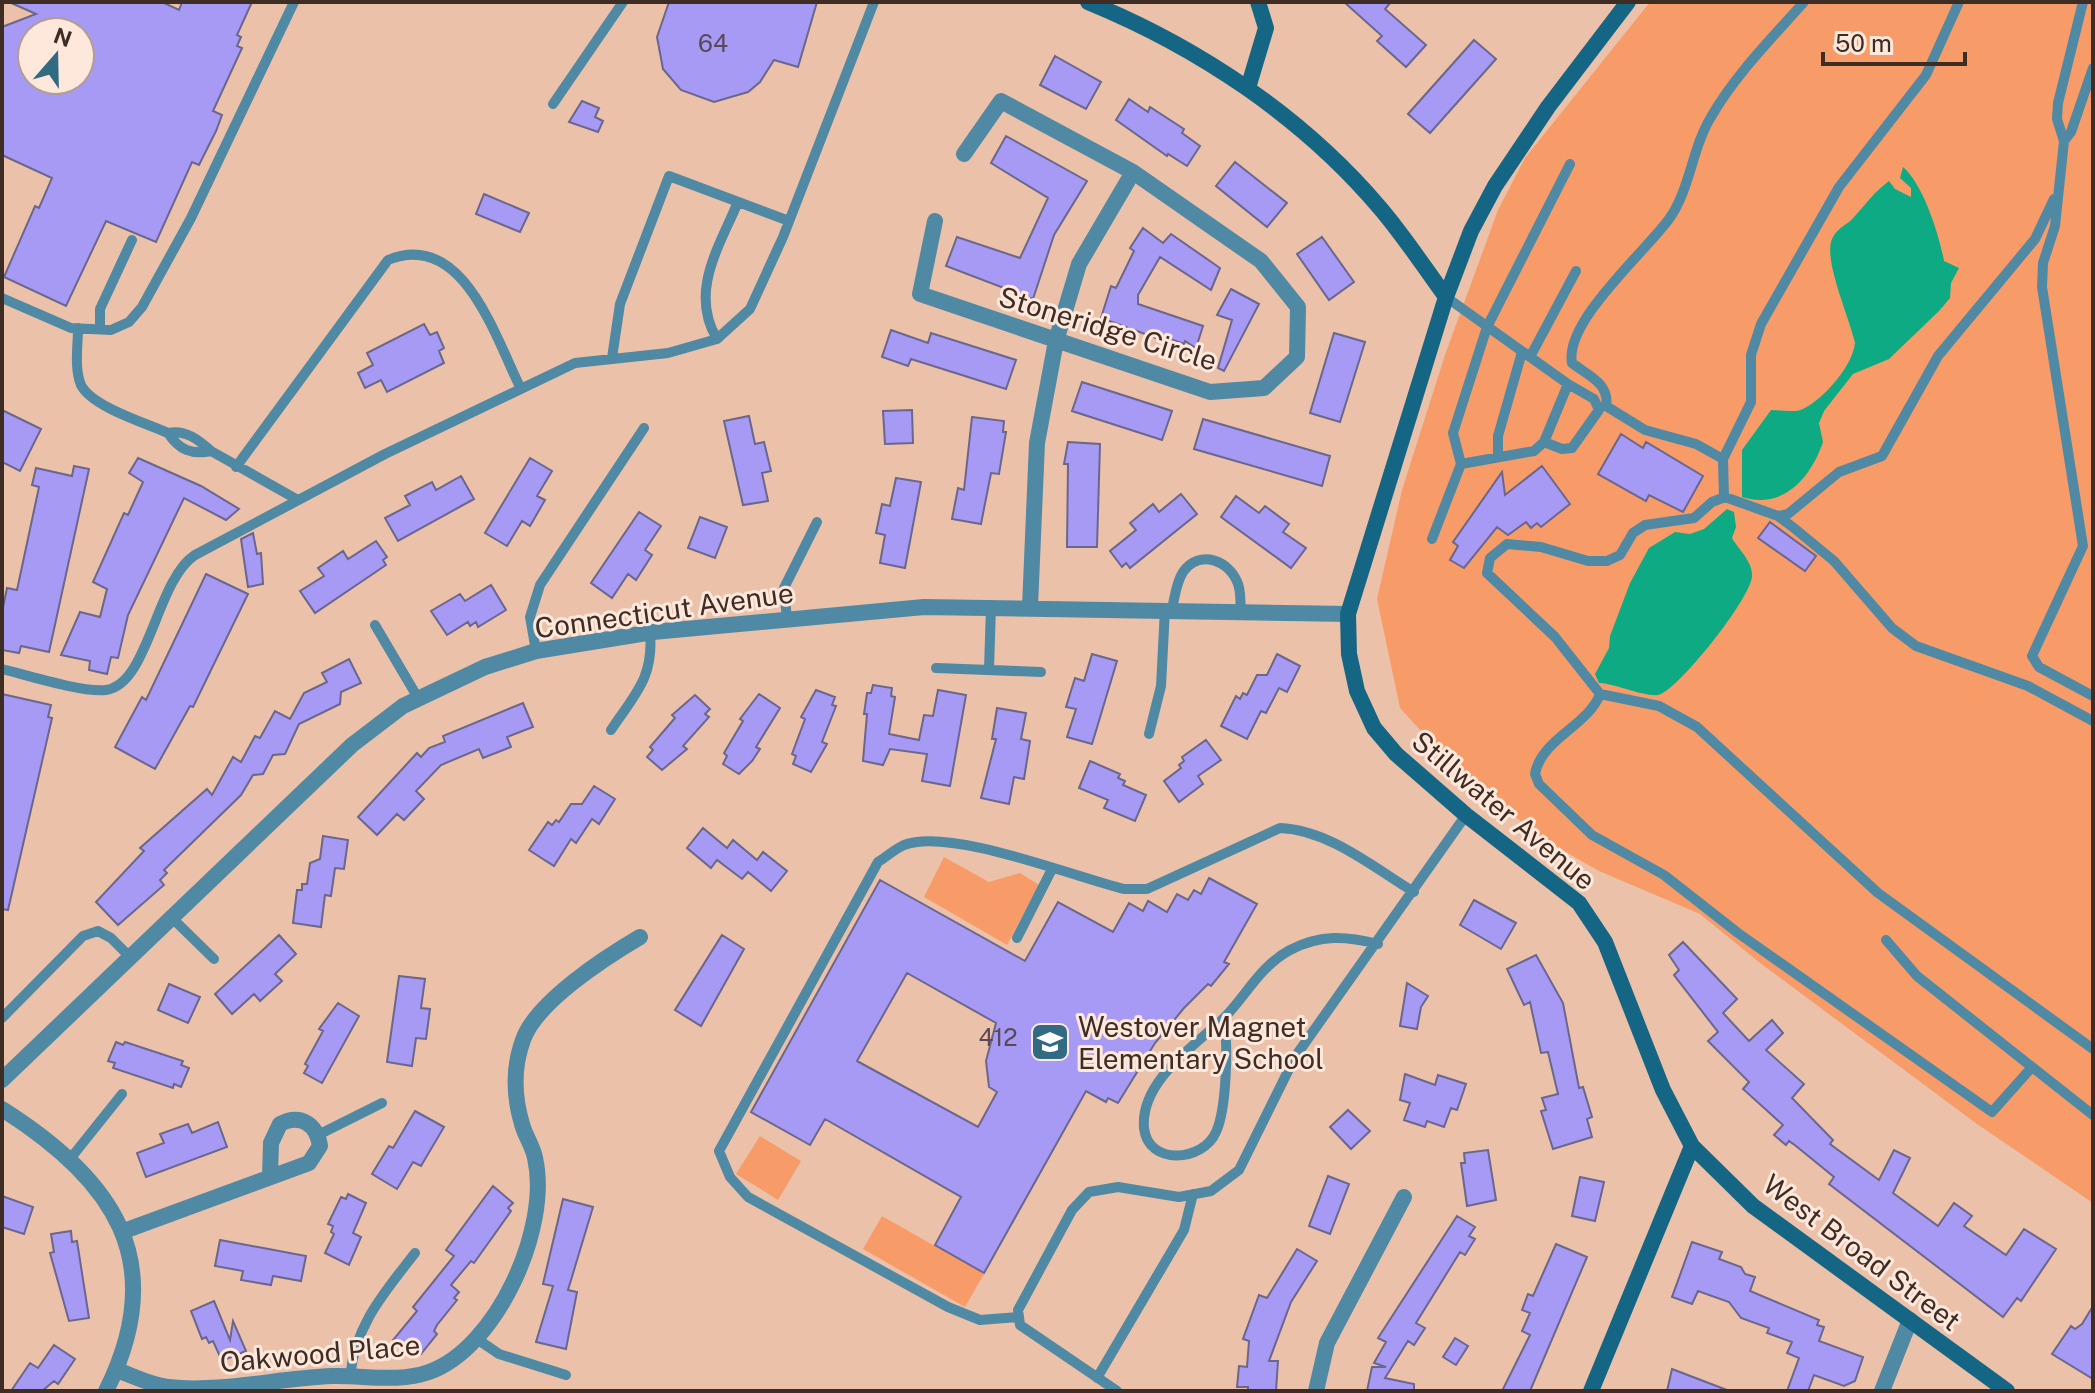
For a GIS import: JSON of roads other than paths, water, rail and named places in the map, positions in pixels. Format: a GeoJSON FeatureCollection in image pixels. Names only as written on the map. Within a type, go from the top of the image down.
{"type":"FeatureCollection","features":[{"type":"Feature","properties":{"kind":"main road"},"geometry":{"type":"LineString","coordinates":[[1088,2],[1176,46],[1275,107],[1356,181],[1398,230],[1446,297]]}},
{"type":"Feature","properties":{"kind":"main road"},"geometry":{"type":"LineString","coordinates":[[1248,88],[1266,28],[1258,2]]}},
{"type":"Feature","properties":{"kind":"main road","name":"Stillwater Avenue"},"geometry":{"type":"LineString","coordinates":[[1628,2],[1548,107],[1495,186],[1471,231],[1446,297],[1348,614],[1351,666],[1357,691],[1374,728],[1396,754],[1466,815],[1579,903],[1605,942],[1663,1090],[1692,1146]]}},
{"type":"Feature","properties":{"kind":"main road"},"geometry":{"type":"LineString","coordinates":[[1591,1391],[1657,1224],[1692,1146]]}},
{"type":"Feature","properties":{"kind":"main road","name":"West Broad Street"},"geometry":{"type":"LineString","coordinates":[[1692,1146],[1753,1206],[2007,1391]]}},
{"type":"Feature","properties":{"kind":"street","name":"Stoneridge Circle"},"geometry":{"type":"LineString","coordinates":[[935,221],[920,294],[1210,392],[1264,388],[1297,357],[1298,307],[1261,261],[1133,172],[1001,101],[964,154]]}},
{"type":"Feature","properties":{"kind":"street"},"geometry":{"type":"LineString","coordinates":[[1030,607],[1037,443],[1056,341],[1079,264],[1133,172]]}},
{"type":"Feature","properties":{"kind":"street","name":"Connecticut Avenue"},"geometry":{"type":"LineString","coordinates":[[2,1080],[352,745],[418,698],[459,678],[536,651],[650,633],[924,607],[1348,614]]}},
{"type":"Feature","properties":{"kind":"street","name":"Oakwood Place"},"geometry":{"type":"LineString","coordinates":[[117,1370],[165,1387],[205,1390],[350,1377],[407,1377],[426,1374],[464,1352],[477,1339],[525,1260],[538,1200],[536,1158],[522,1124],[515,1082],[523,1038],[552,1002],[596,964],[640,937]]}},
{"type":"Feature","properties":{"kind":"street"},"geometry":{"type":"LineString","coordinates":[[2,1109],[91,1178],[124,1231],[133,1283],[132,1309],[117,1370],[106,1391]]}},
{"type":"Feature","properties":{"kind":"street"},"geometry":{"type":"LineString","coordinates":[[124,1231],[309,1163],[320,1146],[318,1135],[310,1124],[299,1120],[280,1124],[271,1143],[270,1176]]}},
{"type":"Feature","properties":{"kind":"street"},"geometry":{"type":"LineString","coordinates":[[1316,1391],[1327,1343],[1404,1197]]}},
{"type":"Feature","properties":{"kind":"street"},"geometry":{"type":"LineString","coordinates":[[1882,1391],[1910,1320]]}},
{"type":"Feature","properties":{"kind":"lane"},"geometry":{"type":"LineString","coordinates":[[2,298],[78,328],[111,330],[129,322],[142,307],[191,218],[294,2]]}},
{"type":"Feature","properties":{"kind":"lane"},"geometry":{"type":"LineString","coordinates":[[553,104],[623,2]]}},
{"type":"Feature","properties":{"kind":"lane"},"geometry":{"type":"LineString","coordinates":[[2,669],[97,690],[115,687],[133,668],[172,579],[186,561],[298,500],[575,363],[668,353],[717,339],[750,309],[789,221],[874,2]]}},
{"type":"Feature","properties":{"kind":"lane"},"geometry":{"type":"LineString","coordinates":[[1544,442],[1562,449],[1572,448],[1603,408],[1608,396],[1602,384],[1572,363],[1569,352],[1573,339],[1596,304],[1670,219],[1712,115],[1804,2]]}},
{"type":"Feature","properties":{"kind":"lane"},"geometry":{"type":"LineString","coordinates":[[1724,498],[1723,459],[1751,402],[1751,355],[1761,324],[1839,187],[1926,75],[1946,24],[1959,2]]}},
{"type":"Feature","properties":{"kind":"lane"},"geometry":{"type":"LineString","coordinates":[[2083,2],[2058,103],[2057,119],[2064,141],[2055,226],[2042,271],[2042,287],[2088,549],[2032,656],[2039,667],[2093,696]]}},
{"type":"Feature","properties":{"kind":"lane"},"geometry":{"type":"LineString","coordinates":[[2064,141],[2071,132],[2093,68]]}},
{"type":"Feature","properties":{"kind":"lane"},"geometry":{"type":"LineString","coordinates":[[1432,539],[1461,464],[1453,433],[1487,327],[1570,164]]}},
{"type":"Feature","properties":{"kind":"lane"},"geometry":{"type":"LineString","coordinates":[[1778,516],[1788,514],[1839,472],[1882,456],[1938,356],[2035,239],[2051,208],[2061,170]]}},
{"type":"Feature","properties":{"kind":"lane"},"geometry":{"type":"LineString","coordinates":[[612,358],[620,304],[669,176],[789,221]]}},
{"type":"Feature","properties":{"kind":"lane"},"geometry":{"type":"LineString","coordinates":[[717,339],[707,322],[703,300],[706,278],[738,202]]}},
{"type":"Feature","properties":{"kind":"lane"},"geometry":{"type":"LineString","coordinates":[[100,329],[100,309],[132,240]]}},
{"type":"Feature","properties":{"kind":"lane"},"geometry":{"type":"LineString","coordinates":[[236,467],[388,260],[407,252],[437,257],[469,284],[521,389]]}},
{"type":"Feature","properties":{"kind":"lane"},"geometry":{"type":"LineString","coordinates":[[1498,457],[1498,436],[1526,354],[1576,271]]}},
{"type":"Feature","properties":{"kind":"lane"},"geometry":{"type":"LineString","coordinates":[[1446,297],[1603,408],[1645,430],[1696,444],[1723,459]]}},
{"type":"Feature","properties":{"kind":"lane"},"geometry":{"type":"LineString","coordinates":[[78,328],[77,368],[81,385],[90,397],[168,433],[175,444],[196,454],[211,451],[298,500]]}},
{"type":"Feature","properties":{"kind":"lane"},"geometry":{"type":"LineString","coordinates":[[1461,464],[1534,451],[1544,442],[1568,384]]}},
{"type":"Feature","properties":{"kind":"lane"},"geometry":{"type":"LineString","coordinates":[[536,651],[530,617],[540,585],[644,428]]}},
{"type":"Feature","properties":{"kind":"lane"},"geometry":{"type":"LineString","coordinates":[[2093,721],[2038,690],[1916,646],[1904,638],[1834,561],[1778,516],[1724,498],[1712,502],[1694,518],[1645,525],[1633,533],[1620,555],[1607,561],[1588,561],[1523,544],[1507,544],[1490,558],[1487,573],[1555,637],[1600,694],[1659,706],[1697,727],[1878,893],[2093,1049]]}},
{"type":"Feature","properties":{"kind":"lane"},"geometry":{"type":"LineString","coordinates":[[787,619],[784,588],[817,522]]}},
{"type":"Feature","properties":{"kind":"lane"},"geometry":{"type":"LineString","coordinates":[[1149,734],[1161,686],[1169,609],[1177,581],[1185,568],[1197,560],[1213,559],[1233,573],[1239,586],[1241,610]]}},
{"type":"Feature","properties":{"kind":"lane"},"geometry":{"type":"LineString","coordinates":[[989,669],[991,607]]}},
{"type":"Feature","properties":{"kind":"lane"},"geometry":{"type":"LineString","coordinates":[[375,625],[418,698]]}},
{"type":"Feature","properties":{"kind":"lane"},"geometry":{"type":"LineString","coordinates":[[611,730],[648,674],[652,658],[650,633]]}},
{"type":"Feature","properties":{"kind":"lane"},"geometry":{"type":"LineString","coordinates":[[936,668],[1041,672]]}},
{"type":"Feature","properties":{"kind":"lane"},"geometry":{"type":"LineString","coordinates":[[1600,694],[1596,707],[1541,758],[1535,774],[1539,784],[1577,823],[1664,875],[1738,933],[1981,1107],[1992,1112],[2032,1067]]}},
{"type":"Feature","properties":{"kind":"lane"},"geometry":{"type":"LineString","coordinates":[[1117,1391],[1020,1325],[1018,1310],[1072,1210],[1089,1192],[1118,1187],[1179,1197],[1211,1191],[1239,1170],[1295,1057],[1378,944],[1466,815]]}},
{"type":"Feature","properties":{"kind":"lane"},"geometry":{"type":"LineString","coordinates":[[1019,1317],[980,1320],[948,1307],[748,1197],[730,1177],[719,1151],[878,862],[904,845],[926,841],[970,846],[1124,889],[1147,889],[1280,828],[1300,829],[1318,835],[1414,892]]}},
{"type":"Feature","properties":{"kind":"lane"},"geometry":{"type":"LineString","coordinates":[[1017,938],[1052,869]]}},
{"type":"Feature","properties":{"kind":"lane"},"geometry":{"type":"LineString","coordinates":[[171,917],[214,959]]}},
{"type":"Feature","properties":{"kind":"lane"},"geometry":{"type":"LineString","coordinates":[[2,1018],[83,936],[98,931],[111,938],[130,957]]}},
{"type":"Feature","properties":{"kind":"lane"},"geometry":{"type":"LineString","coordinates":[[1224,1018],[1229,1049],[1216,1132],[1201,1152],[1180,1157],[1156,1149],[1144,1130],[1146,1102],[1185,1048],[1224,1018],[1252,980],[1288,951],[1323,938],[1346,936],[1378,944]]}},
{"type":"Feature","properties":{"kind":"lane"},"geometry":{"type":"LineString","coordinates":[[1886,940],[1917,976],[2093,1115]]}},
{"type":"Feature","properties":{"kind":"lane"},"geometry":{"type":"LineString","coordinates":[[70,1159],[122,1094]]}},
{"type":"Feature","properties":{"kind":"lane"},"geometry":{"type":"LineString","coordinates":[[318,1135],[382,1103]]}},
{"type":"Feature","properties":{"kind":"lane"},"geometry":{"type":"LineString","coordinates":[[1097,1378],[1184,1230],[1193,1194]]}},
{"type":"Feature","properties":{"kind":"lane"},"geometry":{"type":"LineString","coordinates":[[350,1377],[353,1349],[360,1330],[415,1253]]}},
{"type":"Feature","properties":{"kind":"lane"},"geometry":{"type":"LineString","coordinates":[[477,1339],[499,1354],[566,1375]]}},
{"type":"Feature","properties":{"kind":"place","name":"Westover Magnet Elementary School"},"geometry":{"type":"Point","coordinates":[1050,1042]}}]}
